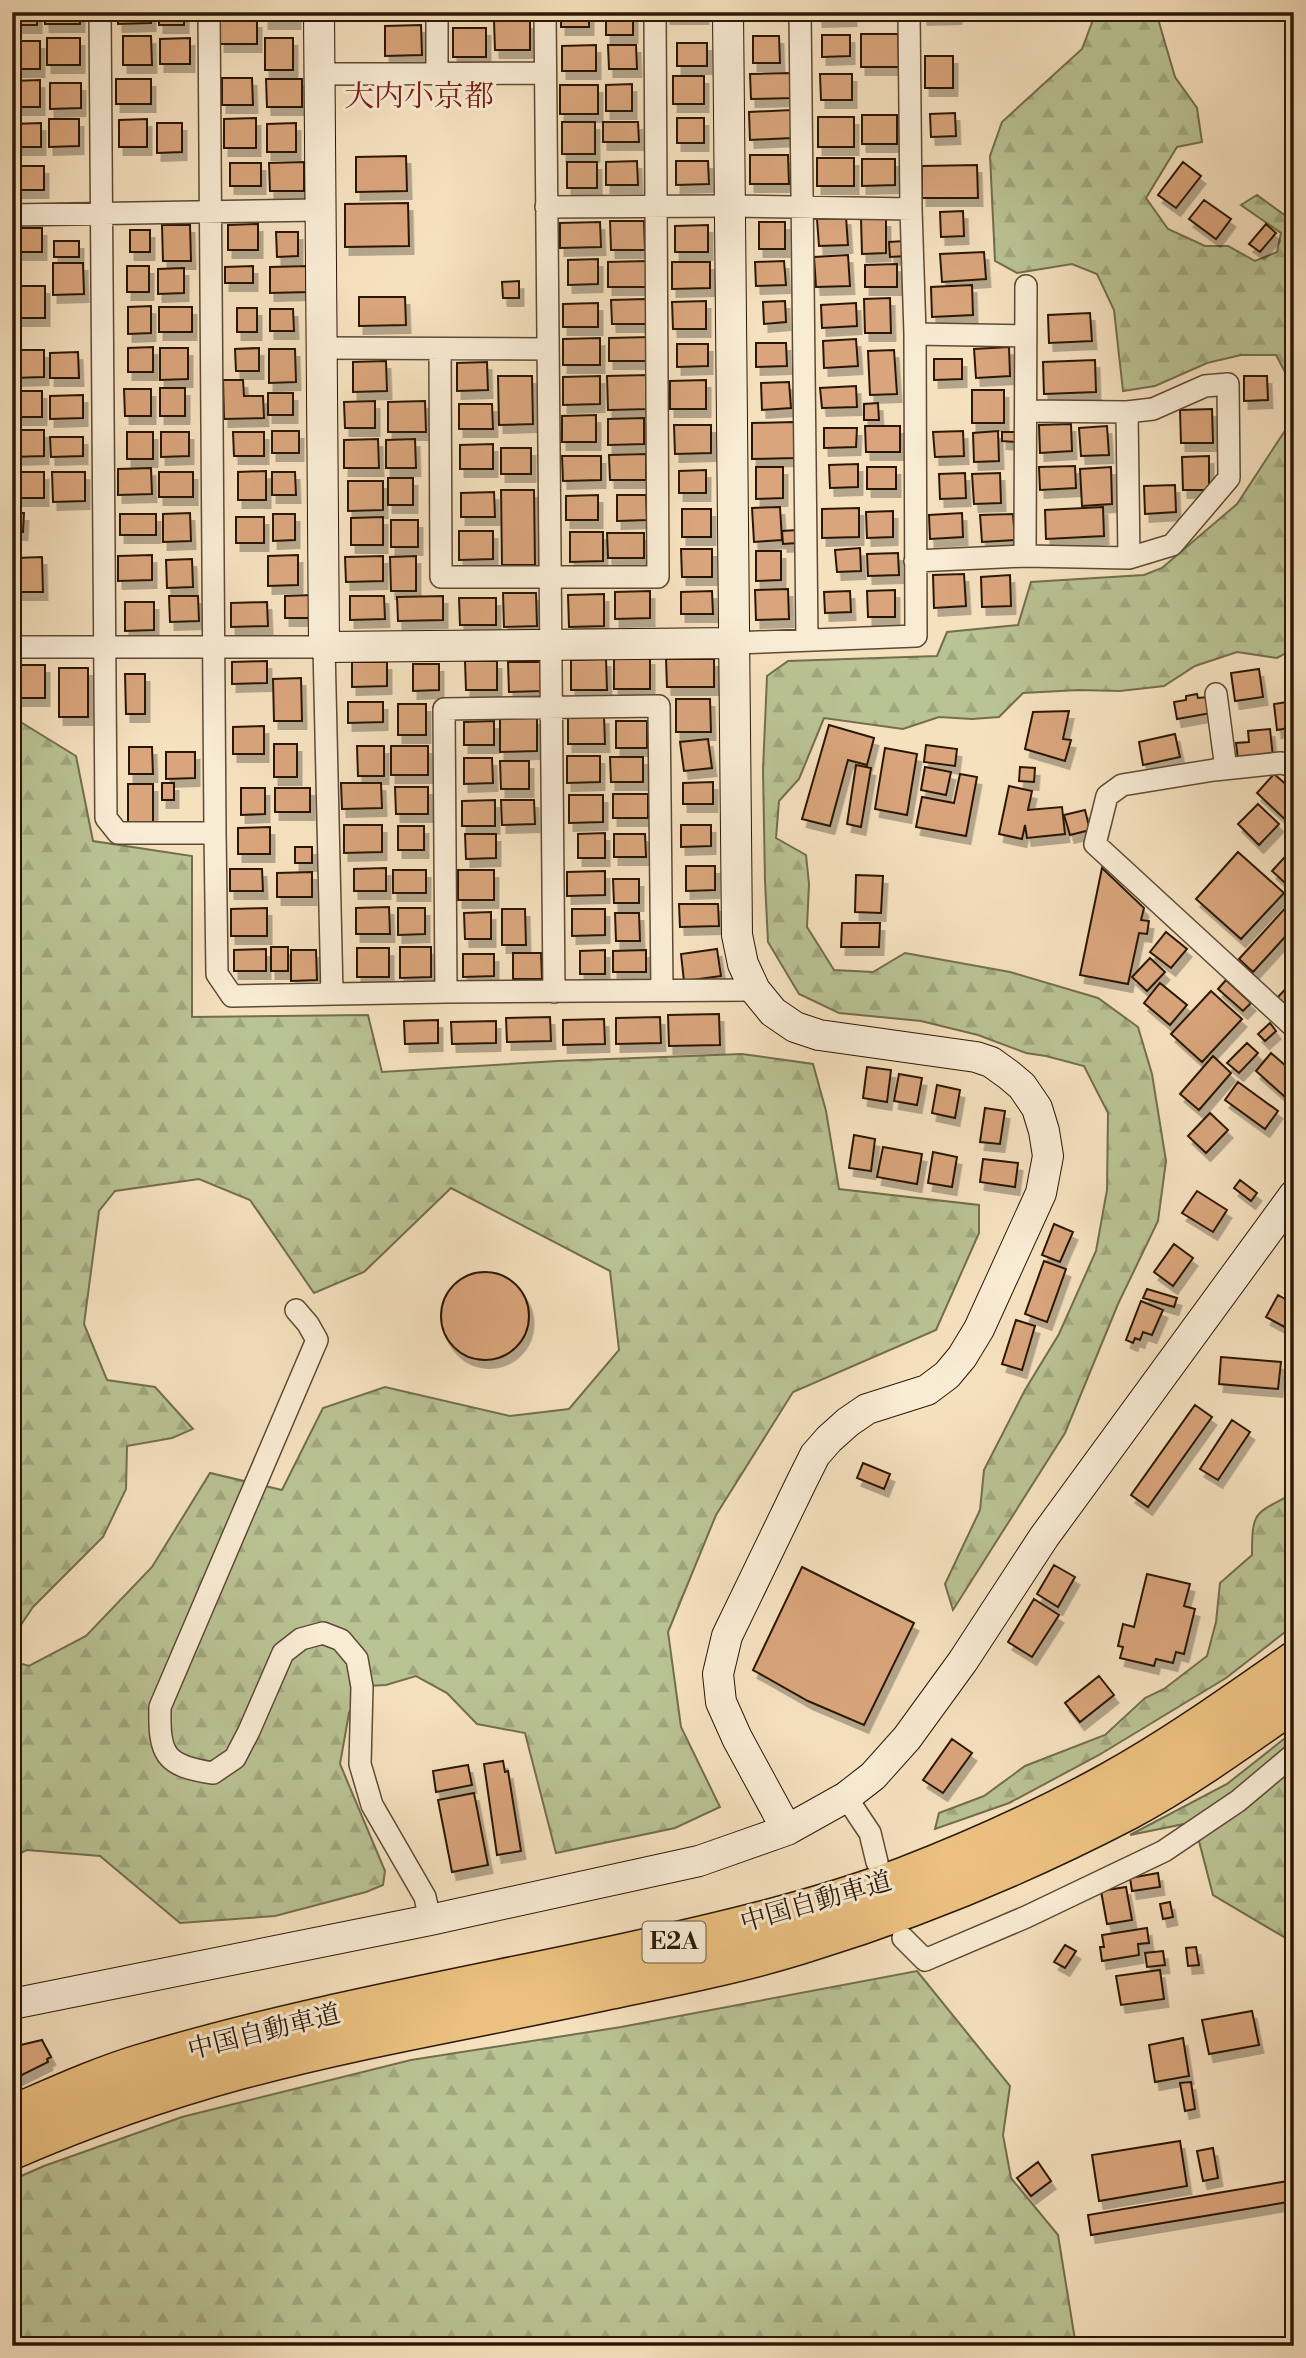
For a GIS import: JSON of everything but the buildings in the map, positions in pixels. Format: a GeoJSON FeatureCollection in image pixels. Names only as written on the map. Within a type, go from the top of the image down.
{"type":"FeatureCollection","features":[{"type":"Feature","properties":{"kind":"highway","name":"中国自動車道"},"geometry":{"type":"LineString","coordinates":[[12,2115],[137,2065],[220,2042],[322,2016],[682,1940],[796,1911],[901,1877],[1003,1834],[1109,1782],[1205,1723],[1294,1661]]}},
{"type":"Feature","properties":{"kind":"highway","name":"中国自動車道"},"geometry":{"type":"LineString","coordinates":[[12,2150],[79,2122],[239,2070],[688,1973],[807,1943],[913,1907],[1013,1867],[1129,1810],[1220,1754],[1294,1702]]}},
{"type":"Feature","properties":{"kind":"street"},"geometry":{"type":"LineString","coordinates":[[100,12],[106,818],[118,833],[215,833]]}},
{"type":"Feature","properties":{"kind":"street"},"geometry":{"type":"LineString","coordinates":[[209,12],[217,974],[232,996],[755,990]]}},
{"type":"Feature","properties":{"kind":"street"},"geometry":{"type":"LineString","coordinates":[[319,12],[324,647],[332,994]]}},
{"type":"Feature","properties":{"kind":"street"},"geometry":{"type":"LineString","coordinates":[[437,12],[437,72]]}},
{"type":"Feature","properties":{"kind":"street"},"geometry":{"type":"LineString","coordinates":[[545,12],[554,992]]}},
{"type":"Feature","properties":{"kind":"street"},"geometry":{"type":"LineString","coordinates":[[440,349],[441,577],[658,577],[655,12]]}},
{"type":"Feature","properties":{"kind":"street"},"geometry":{"type":"LineString","coordinates":[[728,12],[737,934],[743,964],[755,990],[773,1012],[795,1027],[819,1035],[955,1053],[991,1062],[1022,1086],[1037,1108],[1048,1156],[1041,1193],[979,1329],[962,1357],[947,1375],[927,1390],[867,1409],[848,1422],[815,1455],[727,1636],[718,1674],[721,1702],[737,1738],[787,1830]]}},
{"type":"Feature","properties":{"kind":"street"},"geometry":{"type":"LineString","coordinates":[[800,12],[807,640]]}},
{"type":"Feature","properties":{"kind":"street"},"geometry":{"type":"LineString","coordinates":[[12,647],[551,646],[916,636],[915,334],[909,12]]}},
{"type":"Feature","properties":{"kind":"street"},"geometry":{"type":"LineString","coordinates":[[319,74],[545,73]]}},
{"type":"Feature","properties":{"kind":"street"},"geometry":{"type":"LineString","coordinates":[[546,207],[802,206],[911,209]]}},
{"type":"Feature","properties":{"kind":"street"},"geometry":{"type":"LineString","coordinates":[[12,215],[320,209]]}},
{"type":"Feature","properties":{"kind":"street"},"geometry":{"type":"LineString","coordinates":[[1025,556],[1026,286]]}},
{"type":"Feature","properties":{"kind":"street"},"geometry":{"type":"LineString","coordinates":[[915,334],[1025,336]]}},
{"type":"Feature","properties":{"kind":"street"},"geometry":{"type":"LineString","coordinates":[[322,348],[547,349]]}},
{"type":"Feature","properties":{"kind":"street"},"geometry":{"type":"LineString","coordinates":[[915,561],[1025,556],[1129,558],[1172,545],[1229,478],[1228,384],[1205,386],[1153,409],[1127,412],[1026,411]]}},
{"type":"Feature","properties":{"kind":"street"},"geometry":{"type":"LineString","coordinates":[[1127,412],[1129,558]]}},
{"type":"Feature","properties":{"kind":"street"},"geometry":{"type":"LineString","coordinates":[[1216,694],[1226,769]]}},
{"type":"Feature","properties":{"kind":"street"},"geometry":{"type":"LineString","coordinates":[[446,992],[444,709],[659,706],[662,990]]}},
{"type":"Feature","properties":{"kind":"street"},"geometry":{"type":"LineString","coordinates":[[1294,766],[1281,763],[1226,769],[1122,785],[1107,796],[1096,844],[1294,1027]]}},
{"type":"Feature","properties":{"kind":"street"},"geometry":{"type":"LineString","coordinates":[[12,2004],[430,1920],[699,1860],[787,1830],[846,1797],[873,1776],[907,1738],[963,1661],[1044,1537],[1294,1195]]}},
{"type":"Feature","properties":{"kind":"street"},"geometry":{"type":"LineString","coordinates":[[296,1310],[317,1340],[160,1707],[159,1738],[169,1758],[189,1769],[213,1773],[234,1758],[249,1731],[283,1653],[301,1639],[323,1633],[341,1640],[357,1659],[362,1687],[360,1764],[372,1805],[425,1897],[430,1920]]}},
{"type":"Feature","properties":{"kind":"street"},"geometry":{"type":"LineString","coordinates":[[903,1938],[925,1960],[1027,1917],[1164,1851],[1238,1801],[1294,1754]]}},
{"type":"Feature","properties":{"kind":"street"},"geometry":{"type":"LineString","coordinates":[[846,1797],[870,1833],[877,1862]]}},
{"type":"Feature","properties":{"kind":"green space"},"geometry":{"type":"Polygon","coordinates":[[[1096,12],[1156,12],[1175,77],[1197,108],[1202,142],[1177,147],[1146,198],[1168,229],[1205,246],[1228,246],[1255,261],[1277,252],[1281,233],[1241,205],[1257,195],[1294,222],[1294,649],[1277,658],[1237,652],[1195,666],[1164,686],[1120,691],[1023,693],[999,717],[939,717],[903,729],[824,718],[799,779],[779,801],[776,838],[806,855],[809,884],[807,927],[834,970],[873,972],[905,953],[1010,972],[1098,998],[1138,1027],[1152,1074],[1166,1161],[1158,1221],[1118,1304],[1065,1433],[953,1610],[945,1584],[980,1510],[984,1470],[1025,1390],[1059,1334],[1096,1251],[1107,1190],[1108,1113],[1084,1066],[1026,1053],[978,1035],[921,1021],[839,1013],[799,994],[768,942],[763,770],[767,676],[788,661],[937,656],[947,632],[1018,625],[1031,582],[1144,575],[1162,568],[1237,504],[1288,426],[1285,372],[1276,355],[1241,355],[1207,363],[1155,386],[1123,391],[1114,310],[1097,274],[1072,264],[1017,273],[995,261],[990,156],[1002,122],[1082,49],[1096,12]]]}},
{"type":"Feature","properties":{"kind":"green space"},"geometry":{"type":"Polygon","coordinates":[[[12,712],[19,721],[76,756],[93,841],[192,856],[192,1017],[368,1015],[382,1072],[557,1061],[742,1054],[813,1064],[826,1111],[839,1189],[979,1205],[979,1233],[936,1330],[793,1392],[716,1515],[668,1632],[681,1727],[720,1807],[675,1828],[556,1853],[525,1733],[477,1724],[447,1693],[416,1676],[386,1685],[367,1686],[349,1713],[340,1764],[385,1871],[383,1885],[275,1916],[180,1923],[100,1856],[27,1850],[12,1857],[12,1661],[29,1666],[86,1636],[152,1567],[210,1473],[282,1490],[323,1408],[385,1387],[510,1416],[569,1409],[619,1350],[610,1271],[451,1188],[364,1272],[314,1293],[250,1200],[199,1179],[115,1191],[99,1211],[84,1324],[107,1380],[155,1387],[193,1429],[172,1438],[127,1446],[126,1489],[103,1537],[33,1607],[12,1638],[12,712]]]}},
{"type":"Feature","properties":{"kind":"green space"},"geometry":{"type":"Polygon","coordinates":[[[1294,1484],[1294,1625],[1226,1678],[1099,1755],[1009,1803],[935,1829],[939,1813],[984,1796],[1025,1766],[1105,1735],[1145,1698],[1164,1689],[1207,1656],[1216,1622],[1220,1583],[1252,1555],[1253,1529],[1258,1515],[1292,1494],[1294,1484]]]}},
{"type":"Feature","properties":{"kind":"green space"},"geometry":{"type":"Polygon","coordinates":[[[1294,1731],[1294,1943],[1213,1895],[1194,1822],[1130,1835],[1227,1784],[1294,1731]]]}},
{"type":"Feature","properties":{"kind":"green space"},"geometry":{"type":"Polygon","coordinates":[[[917,1971],[1010,2086],[1003,2135],[1011,2178],[1058,2235],[1076,2346],[12,2346],[12,2180],[44,2166],[182,2117],[411,2060],[621,2027],[917,1971]]]}},
{"type":"Feature","properties":{"kind":"district","name":"大内小京都"},"geometry":{"type":"Point","coordinates":[419,97]}}]}
